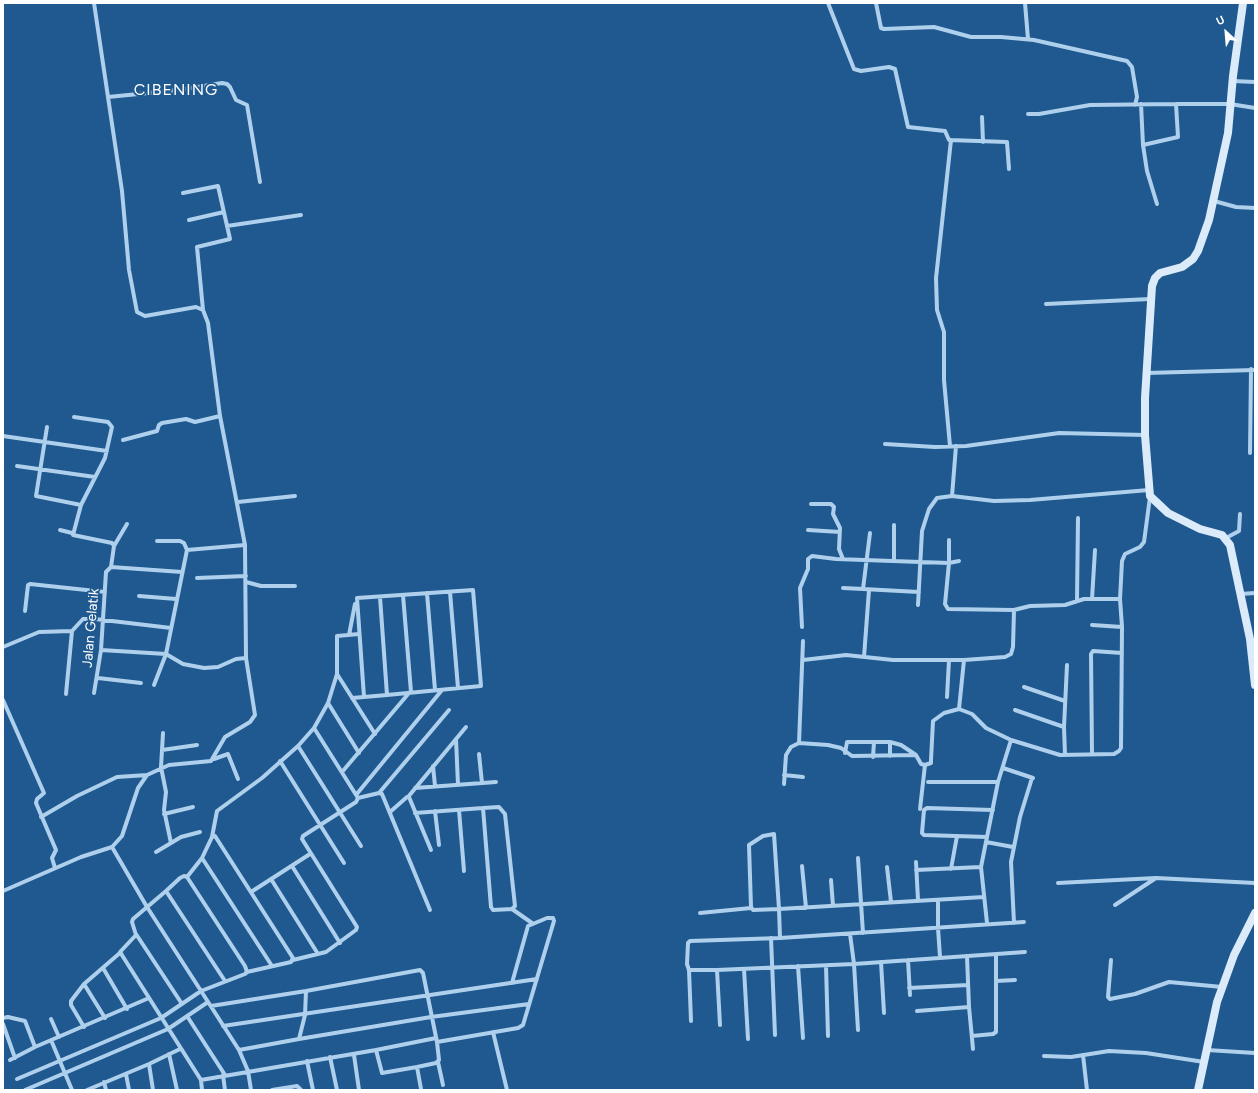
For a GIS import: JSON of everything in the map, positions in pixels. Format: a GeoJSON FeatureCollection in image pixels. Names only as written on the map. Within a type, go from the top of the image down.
{"type":"FeatureCollection","features":[{"type":"Feature","properties":{"kind":"street"},"geometry":{"type":"LineString","coordinates":[[94,3],[122,191],[129,270],[137,312],[145,316],[193,307],[203,310]]}},
{"type":"Feature","properties":{"kind":"street"},"geometry":{"type":"LineString","coordinates":[[828,3],[853,67],[861,71],[889,67],[894,68],[908,127],[912,129],[946,131],[948,139],[951,140],[1008,142],[1009,169]]}},
{"type":"Feature","properties":{"kind":"street"},"geometry":{"type":"LineString","coordinates":[[876,3],[881,28],[884,29],[934,27],[954,31],[971,37],[1028,39],[1127,62],[1132,67],[1137,96],[1135,105]]}},
{"type":"Feature","properties":{"kind":"street"},"geometry":{"type":"LineString","coordinates":[[1025,3],[1028,39]]}},
{"type":"Feature","properties":{"kind":"street"},"geometry":{"type":"LineString","coordinates":[[925,765],[930,763],[931,760],[934,721],[944,713],[959,709],[972,714],[986,728],[1011,740],[1048,752],[1065,755],[1114,754],[1121,748],[1122,627],[1120,599],[1122,562],[1125,554],[1140,547],[1144,542],[1150,493],[1145,435],[1146,373],[1152,286],[1156,276],[1185,265],[1196,255],[1214,201],[1226,145],[1232,81],[1243,3]]}},
{"type":"Feature","properties":{"kind":"street"},"geometry":{"type":"LineString","coordinates":[[1232,81],[1255,82]]}},
{"type":"Feature","properties":{"kind":"street"},"geometry":{"type":"LineString","coordinates":[[108,97],[226,84],[230,87],[236,100],[245,102],[247,105],[260,182]]}},
{"type":"Feature","properties":{"kind":"street"},"geometry":{"type":"LineString","coordinates":[[1141,104],[1143,145],[1147,171],[1157,204]]}},
{"type":"Feature","properties":{"kind":"street"},"geometry":{"type":"LineString","coordinates":[[1028,114],[1039,114],[1090,106],[1141,104],[1230,104],[1255,108]]}},
{"type":"Feature","properties":{"kind":"street"},"geometry":{"type":"LineString","coordinates":[[1143,145],[1178,137],[1176,104]]}},
{"type":"Feature","properties":{"kind":"street"},"geometry":{"type":"LineString","coordinates":[[982,116],[983,142]]}},
{"type":"Feature","properties":{"kind":"street"},"geometry":{"type":"LineString","coordinates":[[950,446],[944,380],[944,332],[937,310],[936,278],[951,140]]}},
{"type":"Feature","properties":{"kind":"street"},"geometry":{"type":"LineString","coordinates":[[183,193],[218,186],[230,239],[197,247],[203,310],[208,323],[220,416],[238,502],[245,545],[246,658],[255,708],[254,718],[225,737],[214,759]]}},
{"type":"Feature","properties":{"kind":"street"},"geometry":{"type":"LineString","coordinates":[[1214,201],[1236,207],[1255,208]]}},
{"type":"Feature","properties":{"kind":"street"},"geometry":{"type":"LineString","coordinates":[[189,220],[224,212]]}},
{"type":"Feature","properties":{"kind":"street"},"geometry":{"type":"LineString","coordinates":[[227,226],[301,215]]}},
{"type":"Feature","properties":{"kind":"street"},"geometry":{"type":"LineString","coordinates":[[1046,304],[1150,299]]}},
{"type":"Feature","properties":{"kind":"street"},"geometry":{"type":"LineString","coordinates":[[1146,373],[1253,370],[1250,453]]}},
{"type":"Feature","properties":{"kind":"street"},"geometry":{"type":"LineString","coordinates":[[123,440],[157,431],[159,425],[162,423],[186,419],[195,422],[220,416]]}},
{"type":"Feature","properties":{"kind":"street"},"geometry":{"type":"LineString","coordinates":[[72,533],[81,505],[105,458],[112,427],[110,423],[74,417]]}},
{"type":"Feature","properties":{"kind":"street"},"geometry":{"type":"LineString","coordinates":[[47,427],[36,496],[81,505]]}},
{"type":"Feature","properties":{"kind":"street"},"geometry":{"type":"LineString","coordinates":[[885,444],[956,446],[1008,442],[1059,433],[1145,435]]}},
{"type":"Feature","properties":{"kind":"street"},"geometry":{"type":"LineString","coordinates":[[3,436],[107,451]]}},
{"type":"Feature","properties":{"kind":"street"},"geometry":{"type":"LineString","coordinates":[[952,496],[956,446]]}},
{"type":"Feature","properties":{"kind":"street"},"geometry":{"type":"LineString","coordinates":[[17,466],[94,477]]}},
{"type":"Feature","properties":{"kind":"street"},"geometry":{"type":"LineString","coordinates":[[918,605],[922,531],[929,508],[937,498],[952,496],[974,500],[1009,501],[1150,493]]}},
{"type":"Feature","properties":{"kind":"street"},"geometry":{"type":"LineString","coordinates":[[1150,493],[1162,509],[1176,518],[1226,538],[1233,557],[1250,639],[1255,685]]}},
{"type":"Feature","properties":{"kind":"street"},"geometry":{"type":"LineString","coordinates":[[238,502],[295,496]]}},
{"type":"Feature","properties":{"kind":"street"},"geometry":{"type":"LineString","coordinates":[[811,504],[831,504],[834,507],[833,514],[840,528],[839,549],[843,559]]}},
{"type":"Feature","properties":{"kind":"street"},"geometry":{"type":"LineString","coordinates":[[1226,538],[1239,530],[1240,514]]}},
{"type":"Feature","properties":{"kind":"street"},"geometry":{"type":"LineString","coordinates":[[1077,600],[1078,518]]}},
{"type":"Feature","properties":{"kind":"street"},"geometry":{"type":"LineString","coordinates":[[60,530],[72,533],[74,537],[109,542],[114,546],[127,524]]}},
{"type":"Feature","properties":{"kind":"street"},"geometry":{"type":"LineString","coordinates":[[894,525],[894,561]]}},
{"type":"Feature","properties":{"kind":"street"},"geometry":{"type":"LineString","coordinates":[[808,530],[840,532]]}},
{"type":"Feature","properties":{"kind":"street"},"geometry":{"type":"LineString","coordinates":[[863,589],[870,533]]}},
{"type":"Feature","properties":{"kind":"street"},"geometry":{"type":"LineString","coordinates":[[949,540],[949,563],[945,604],[947,608],[1014,610],[1030,606],[1065,605],[1077,600],[1120,599]]}},
{"type":"Feature","properties":{"kind":"street"},"geometry":{"type":"LineString","coordinates":[[154,684],[166,654],[187,550],[184,543],[157,541]]}},
{"type":"Feature","properties":{"kind":"street"},"geometry":{"type":"LineString","coordinates":[[187,550],[245,545]]}},
{"type":"Feature","properties":{"kind":"street","name":"Jalan Gelatik"},"geometry":{"type":"LineString","coordinates":[[94,693],[98,678],[101,650],[106,572],[111,567],[114,546]]}},
{"type":"Feature","properties":{"kind":"street"},"geometry":{"type":"LineString","coordinates":[[1092,599],[1095,550]]}},
{"type":"Feature","properties":{"kind":"street"},"geometry":{"type":"LineString","coordinates":[[802,627],[800,588],[808,569],[808,560],[812,556],[843,559],[949,563],[959,561]]}},
{"type":"Feature","properties":{"kind":"street"},"geometry":{"type":"LineString","coordinates":[[111,567],[182,572]]}},
{"type":"Feature","properties":{"kind":"street"},"geometry":{"type":"LineString","coordinates":[[197,578],[246,576]]}},
{"type":"Feature","properties":{"kind":"street"},"geometry":{"type":"LineString","coordinates":[[246,582],[261,586],[295,586]]}},
{"type":"Feature","properties":{"kind":"street"},"geometry":{"type":"LineString","coordinates":[[26,611],[29,584],[105,592]]}},
{"type":"Feature","properties":{"kind":"street"},"geometry":{"type":"LineString","coordinates":[[843,588],[919,592]]}},
{"type":"Feature","properties":{"kind":"street"},"geometry":{"type":"LineString","coordinates":[[352,698],[481,686],[473,590],[356,598]]}},
{"type":"Feature","properties":{"kind":"street"},"geometry":{"type":"LineString","coordinates":[[864,657],[869,590]]}},
{"type":"Feature","properties":{"kind":"street"},"geometry":{"type":"LineString","coordinates":[[450,592],[458,688]]}},
{"type":"Feature","properties":{"kind":"street"},"geometry":{"type":"LineString","coordinates":[[426,593],[435,690]]}},
{"type":"Feature","properties":{"kind":"street"},"geometry":{"type":"LineString","coordinates":[[1240,594],[1255,593]]}},
{"type":"Feature","properties":{"kind":"street"},"geometry":{"type":"LineString","coordinates":[[342,772],[410,693],[403,595]]}},
{"type":"Feature","properties":{"kind":"street"},"geometry":{"type":"LineString","coordinates":[[139,596],[176,599]]}},
{"type":"Feature","properties":{"kind":"street"},"geometry":{"type":"LineString","coordinates":[[380,597],[387,695]]}},
{"type":"Feature","properties":{"kind":"street"},"geometry":{"type":"LineString","coordinates":[[356,598],[364,696]]}},
{"type":"Feature","properties":{"kind":"street"},"geometry":{"type":"LineString","coordinates":[[349,635],[356,598]]}},
{"type":"Feature","properties":{"kind":"street"},"geometry":{"type":"LineString","coordinates":[[803,660],[846,655],[893,660],[964,660],[1005,657],[1010,654],[1014,637],[1014,610]]}},
{"type":"Feature","properties":{"kind":"street"},"geometry":{"type":"LineString","coordinates":[[66,694],[72,631],[85,618],[171,628]]}},
{"type":"Feature","properties":{"kind":"street"},"geometry":{"type":"LineString","coordinates":[[1092,625],[1122,627]]}},
{"type":"Feature","properties":{"kind":"street"},"geometry":{"type":"LineString","coordinates":[[3,647],[39,632],[72,631]]}},
{"type":"Feature","properties":{"kind":"street"},"geometry":{"type":"LineString","coordinates":[[182,1004],[136,934],[132,920],[180,878],[184,876],[187,877],[202,858],[212,837],[217,811],[262,778],[298,746],[314,728],[328,703],[338,674],[337,636],[359,634]]}},
{"type":"Feature","properties":{"kind":"street"},"geometry":{"type":"LineString","coordinates":[[799,743],[803,641]]}},
{"type":"Feature","properties":{"kind":"street"},"geometry":{"type":"LineString","coordinates":[[101,650],[166,654],[183,664],[204,668],[218,667],[236,659],[246,658]]}},
{"type":"Feature","properties":{"kind":"street"},"geometry":{"type":"LineString","coordinates":[[1092,754],[1091,654],[1093,651],[1122,653]]}},
{"type":"Feature","properties":{"kind":"street"},"geometry":{"type":"LineString","coordinates":[[947,697],[949,660]]}},
{"type":"Feature","properties":{"kind":"street"},"geometry":{"type":"LineString","coordinates":[[959,709],[964,660]]}},
{"type":"Feature","properties":{"kind":"street"},"geometry":{"type":"LineString","coordinates":[[1065,755],[1064,727],[1067,665]]}},
{"type":"Feature","properties":{"kind":"street"},"geometry":{"type":"LineString","coordinates":[[338,674],[375,734]]}},
{"type":"Feature","properties":{"kind":"street"},"geometry":{"type":"LineString","coordinates":[[98,678],[141,683]]}},
{"type":"Feature","properties":{"kind":"street"},"geometry":{"type":"LineString","coordinates":[[1024,687],[1065,701]]}},
{"type":"Feature","properties":{"kind":"street"},"geometry":{"type":"LineString","coordinates":[[17,1080],[60,1063],[162,1018],[201,992],[225,981],[239,978],[247,972],[326,952],[356,930],[357,927],[310,854],[302,838],[356,802],[357,796],[442,690]]}},
{"type":"Feature","properties":{"kind":"street"},"geometry":{"type":"LineString","coordinates":[[3,700],[44,793],[36,802],[56,850],[52,858],[55,868]]}},
{"type":"Feature","properties":{"kind":"street"},"geometry":{"type":"LineString","coordinates":[[328,703],[359,753]]}},
{"type":"Feature","properties":{"kind":"street"},"geometry":{"type":"LineString","coordinates":[[357,796],[379,793],[449,710]]}},
{"type":"Feature","properties":{"kind":"street"},"geometry":{"type":"LineString","coordinates":[[1015,710],[1064,727]]}},
{"type":"Feature","properties":{"kind":"street"},"geometry":{"type":"LineString","coordinates":[[390,812],[408,797],[466,727]]}},
{"type":"Feature","properties":{"kind":"street"},"geometry":{"type":"LineString","coordinates":[[314,728],[357,796]]}},
{"type":"Feature","properties":{"kind":"street"},"geometry":{"type":"LineString","coordinates":[[163,733],[161,767],[166,792],[164,814],[171,843]]}},
{"type":"Feature","properties":{"kind":"street"},"geometry":{"type":"LineString","coordinates":[[456,740],[458,785]]}},
{"type":"Feature","properties":{"kind":"street"},"geometry":{"type":"LineString","coordinates":[[987,924],[981,867],[998,782],[1011,740]]}},
{"type":"Feature","properties":{"kind":"street"},"geometry":{"type":"LineString","coordinates":[[845,753],[847,742],[890,742],[901,745],[916,755],[921,764],[925,765]]}},
{"type":"Feature","properties":{"kind":"street"},"geometry":{"type":"LineString","coordinates":[[873,757],[874,742]]}},
{"type":"Feature","properties":{"kind":"street"},"geometry":{"type":"LineString","coordinates":[[890,742],[890,756]]}},
{"type":"Feature","properties":{"kind":"street"},"geometry":{"type":"LineString","coordinates":[[784,784],[788,752],[799,743],[828,745],[840,748],[845,753],[852,756],[873,757],[916,755]]}},
{"type":"Feature","properties":{"kind":"street"},"geometry":{"type":"LineString","coordinates":[[162,750],[197,746]]}},
{"type":"Feature","properties":{"kind":"street"},"geometry":{"type":"LineString","coordinates":[[298,746],[361,846]]}},
{"type":"Feature","properties":{"kind":"street"},"geometry":{"type":"LineString","coordinates":[[3,891],[81,857],[112,847],[122,836],[138,788],[147,775],[161,767],[169,764],[208,762],[228,754],[238,779]]}},
{"type":"Feature","properties":{"kind":"street"},"geometry":{"type":"LineString","coordinates":[[479,754],[482,783]]}},
{"type":"Feature","properties":{"kind":"street"},"geometry":{"type":"LineString","coordinates":[[280,761],[344,863]]}},
{"type":"Feature","properties":{"kind":"street"},"geometry":{"type":"LineString","coordinates":[[920,809],[925,765]]}},
{"type":"Feature","properties":{"kind":"street"},"geometry":{"type":"LineString","coordinates":[[433,766],[435,786]]}},
{"type":"Feature","properties":{"kind":"street"},"geometry":{"type":"LineString","coordinates":[[1003,768],[1032,778],[1013,846],[1011,881],[1014,923]]}},
{"type":"Feature","properties":{"kind":"street"},"geometry":{"type":"LineString","coordinates":[[42,817],[77,796],[117,777],[147,775]]}},
{"type":"Feature","properties":{"kind":"street"},"geometry":{"type":"LineString","coordinates":[[784,776],[802,777]]}},
{"type":"Feature","properties":{"kind":"street"},"geometry":{"type":"LineString","coordinates":[[415,788],[496,782]]}},
{"type":"Feature","properties":{"kind":"street"},"geometry":{"type":"LineString","coordinates":[[928,782],[998,782]]}},
{"type":"Feature","properties":{"kind":"street"},"geometry":{"type":"LineString","coordinates":[[379,793],[382,794],[390,812],[430,910]]}},
{"type":"Feature","properties":{"kind":"street"},"geometry":{"type":"LineString","coordinates":[[408,797],[431,850]]}},
{"type":"Feature","properties":{"kind":"street"},"geometry":{"type":"LineString","coordinates":[[164,814],[193,807]]}},
{"type":"Feature","properties":{"kind":"street"},"geometry":{"type":"LineString","coordinates":[[415,813],[499,807],[505,814],[515,906],[512,909]]}},
{"type":"Feature","properties":{"kind":"street"},"geometry":{"type":"LineString","coordinates":[[483,808],[490,907],[493,910],[512,909],[532,923]]}},
{"type":"Feature","properties":{"kind":"street"},"geometry":{"type":"LineString","coordinates":[[459,810],[464,871]]}},
{"type":"Feature","properties":{"kind":"street"},"geometry":{"type":"LineString","coordinates":[[993,810],[924,810],[923,835],[987,839],[1013,846]]}},
{"type":"Feature","properties":{"kind":"street"},"geometry":{"type":"LineString","coordinates":[[435,811],[439,845]]}},
{"type":"Feature","properties":{"kind":"street"},"geometry":{"type":"LineString","coordinates":[[156,852],[181,837],[200,832]]}},
{"type":"Feature","properties":{"kind":"street"},"geometry":{"type":"LineString","coordinates":[[751,908],[749,845],[763,836],[774,834],[780,938]]}},
{"type":"Feature","properties":{"kind":"street"},"geometry":{"type":"LineString","coordinates":[[951,869],[957,836]]}},
{"type":"Feature","properties":{"kind":"street"},"geometry":{"type":"LineString","coordinates":[[212,837],[216,837],[293,960]]}},
{"type":"Feature","properties":{"kind":"street"},"geometry":{"type":"LineString","coordinates":[[112,847],[147,907],[239,1050],[248,1071],[251,1090]]}},
{"type":"Feature","properties":{"kind":"street"},"geometry":{"type":"LineString","coordinates":[[251,892],[310,854]]}},
{"type":"Feature","properties":{"kind":"street"},"geometry":{"type":"LineString","coordinates":[[202,858],[272,966]]}},
{"type":"Feature","properties":{"kind":"street"},"geometry":{"type":"LineString","coordinates":[[858,858],[863,904],[863,933]]}},
{"type":"Feature","properties":{"kind":"street"},"geometry":{"type":"LineString","coordinates":[[916,862],[918,900]]}},
{"type":"Feature","properties":{"kind":"street"},"geometry":{"type":"LineString","coordinates":[[292,866],[340,942]]}},
{"type":"Feature","properties":{"kind":"street"},"geometry":{"type":"LineString","coordinates":[[802,866],[806,908]]}},
{"type":"Feature","properties":{"kind":"street"},"geometry":{"type":"LineString","coordinates":[[887,867],[891,902]]}},
{"type":"Feature","properties":{"kind":"street"},"geometry":{"type":"LineString","coordinates":[[916,870],[981,867]]}},
{"type":"Feature","properties":{"kind":"street"},"geometry":{"type":"LineString","coordinates":[[187,877],[247,972]]}},
{"type":"Feature","properties":{"kind":"street"},"geometry":{"type":"LineString","coordinates":[[272,878],[318,954]]}},
{"type":"Feature","properties":{"kind":"street"},"geometry":{"type":"LineString","coordinates":[[1115,906],[1156,878]]}},
{"type":"Feature","properties":{"kind":"street"},"geometry":{"type":"LineString","coordinates":[[1058,883],[1156,878],[1255,883]]}},
{"type":"Feature","properties":{"kind":"street"},"geometry":{"type":"LineString","coordinates":[[831,880],[833,906]]}},
{"type":"Feature","properties":{"kind":"street"},"geometry":{"type":"LineString","coordinates":[[166,891],[225,981]]}},
{"type":"Feature","properties":{"kind":"street"},"geometry":{"type":"LineString","coordinates":[[700,913],[751,908],[806,908],[984,897]]}},
{"type":"Feature","properties":{"kind":"street"},"geometry":{"type":"LineString","coordinates":[[938,900],[940,957]]}},
{"type":"Feature","properties":{"kind":"street"},"geometry":{"type":"LineString","coordinates":[[1198,1090],[1211,1025],[1222,986],[1240,943],[1255,913]]}},
{"type":"Feature","properties":{"kind":"street"},"geometry":{"type":"LineString","coordinates":[[201,1080],[308,1061],[493,1032],[521,1026],[554,921],[550,917],[532,923],[527,928],[512,983]]}},
{"type":"Feature","properties":{"kind":"street"},"geometry":{"type":"LineString","coordinates":[[691,1021],[687,957],[688,944],[690,942],[850,934],[1024,922]]}},
{"type":"Feature","properties":{"kind":"street"},"geometry":{"type":"LineString","coordinates":[[84,1027],[70,1003],[84,984],[121,952],[120,949],[136,934]]}},
{"type":"Feature","properties":{"kind":"street"},"geometry":{"type":"LineString","coordinates":[[850,934],[854,964],[858,1030]]}},
{"type":"Feature","properties":{"kind":"street"},"geometry":{"type":"LineString","coordinates":[[771,938],[775,1035]]}},
{"type":"Feature","properties":{"kind":"street"},"geometry":{"type":"LineString","coordinates":[[121,952],[180,1049],[201,1080],[202,1090]]}},
{"type":"Feature","properties":{"kind":"street"},"geometry":{"type":"LineString","coordinates":[[689,970],[826,966],[1025,952]]}},
{"type":"Feature","properties":{"kind":"street"},"geometry":{"type":"LineString","coordinates":[[972,1036],[993,1034],[996,1032],[996,955]]}},
{"type":"Feature","properties":{"kind":"street"},"geometry":{"type":"LineString","coordinates":[[967,956],[969,1007],[973,1049]]}},
{"type":"Feature","properties":{"kind":"street"},"geometry":{"type":"LineString","coordinates":[[908,960],[910,995]]}},
{"type":"Feature","properties":{"kind":"street"},"geometry":{"type":"LineString","coordinates":[[1111,960],[1108,997],[1110,999],[1135,994],[1169,982],[1222,986]]}},
{"type":"Feature","properties":{"kind":"street"},"geometry":{"type":"LineString","coordinates":[[882,962],[884,1013]]}},
{"type":"Feature","properties":{"kind":"street"},"geometry":{"type":"LineString","coordinates":[[798,966],[803,1038]]}},
{"type":"Feature","properties":{"kind":"street"},"geometry":{"type":"LineString","coordinates":[[826,966],[828,1036]]}},
{"type":"Feature","properties":{"kind":"street"},"geometry":{"type":"LineString","coordinates":[[103,968],[127,1009]]}},
{"type":"Feature","properties":{"kind":"street"},"geometry":{"type":"LineString","coordinates":[[744,969],[748,1039]]}},
{"type":"Feature","properties":{"kind":"street"},"geometry":{"type":"LineString","coordinates":[[26,1090],[168,1028],[208,1003],[306,991],[419,970],[422,973],[430,1017],[437,1040],[438,1062],[443,1085]]}},
{"type":"Feature","properties":{"kind":"street"},"geometry":{"type":"LineString","coordinates":[[717,970],[720,1025]]}},
{"type":"Feature","properties":{"kind":"street"},"geometry":{"type":"LineString","coordinates":[[223,1026],[305,1015],[426,995],[537,979]]}},
{"type":"Feature","properties":{"kind":"street"},"geometry":{"type":"LineString","coordinates":[[996,981],[1015,980]]}},
{"type":"Feature","properties":{"kind":"street"},"geometry":{"type":"LineString","coordinates":[[84,984],[105,1018]]}},
{"type":"Feature","properties":{"kind":"street"},"geometry":{"type":"LineString","coordinates":[[909,988],[968,985]]}},
{"type":"Feature","properties":{"kind":"street"},"geometry":{"type":"LineString","coordinates":[[299,1040],[305,1015],[306,991]]}},
{"type":"Feature","properties":{"kind":"street"},"geometry":{"type":"LineString","coordinates":[[10,1060],[35,1047],[127,1009],[149,998]]}},
{"type":"Feature","properties":{"kind":"street"},"geometry":{"type":"LineString","coordinates":[[239,1050],[430,1017],[529,1004]]}},
{"type":"Feature","properties":{"kind":"street"},"geometry":{"type":"LineString","coordinates":[[917,1011],[969,1007]]}},
{"type":"Feature","properties":{"kind":"street"},"geometry":{"type":"LineString","coordinates":[[187,1016],[224,1075],[225,1090]]}},
{"type":"Feature","properties":{"kind":"street"},"geometry":{"type":"LineString","coordinates":[[3,1018],[8,1017],[26,1021],[35,1047]]}},
{"type":"Feature","properties":{"kind":"street"},"geometry":{"type":"LineString","coordinates":[[51,1019],[59,1037]]}},
{"type":"Feature","properties":{"kind":"street"},"geometry":{"type":"LineString","coordinates":[[3,1024],[15,1058]]}},
{"type":"Feature","properties":{"kind":"street"},"geometry":{"type":"LineString","coordinates":[[493,1032],[507,1090]]}},
{"type":"Feature","properties":{"kind":"street"},"geometry":{"type":"LineString","coordinates":[[51,1040],[72,1090]]}},
{"type":"Feature","properties":{"kind":"street"},"geometry":{"type":"LineString","coordinates":[[87,1090],[149,1064],[180,1049]]}},
{"type":"Feature","properties":{"kind":"street"},"geometry":{"type":"LineString","coordinates":[[376,1050],[382,1073],[438,1062]]}},
{"type":"Feature","properties":{"kind":"street"},"geometry":{"type":"LineString","coordinates":[[1206,1050],[1255,1053]]}},
{"type":"Feature","properties":{"kind":"street"},"geometry":{"type":"LineString","coordinates":[[1044,1056],[1071,1057],[1102,1051],[1146,1053],[1204,1063]]}},
{"type":"Feature","properties":{"kind":"street"},"geometry":{"type":"LineString","coordinates":[[169,1054],[177,1090]]}},
{"type":"Feature","properties":{"kind":"street"},"geometry":{"type":"LineString","coordinates":[[354,1054],[359,1090]]}},
{"type":"Feature","properties":{"kind":"street"},"geometry":{"type":"LineString","coordinates":[[1083,1055],[1087,1090]]}},
{"type":"Feature","properties":{"kind":"street"},"geometry":{"type":"LineString","coordinates":[[330,1058],[337,1090]]}},
{"type":"Feature","properties":{"kind":"street"},"geometry":{"type":"LineString","coordinates":[[308,1061],[313,1090]]}},
{"type":"Feature","properties":{"kind":"street"},"geometry":{"type":"LineString","coordinates":[[149,1064],[153,1090]]}},
{"type":"Feature","properties":{"kind":"street"},"geometry":{"type":"LineString","coordinates":[[416,1067],[421,1088]]}},
{"type":"Feature","properties":{"kind":"street"},"geometry":{"type":"LineString","coordinates":[[126,1074],[129,1090]]}},
{"type":"Feature","properties":{"kind":"street"},"geometry":{"type":"LineString","coordinates":[[104,1082],[106,1090]]}},
{"type":"Feature","properties":{"kind":"street"},"geometry":{"type":"LineString","coordinates":[[272,1090],[297,1086],[301,1090]]}},
{"type":"Feature","properties":{"kind":"district","name":"CIBENING"},"geometry":{"type":"Point","coordinates":[176,90]}}]}
